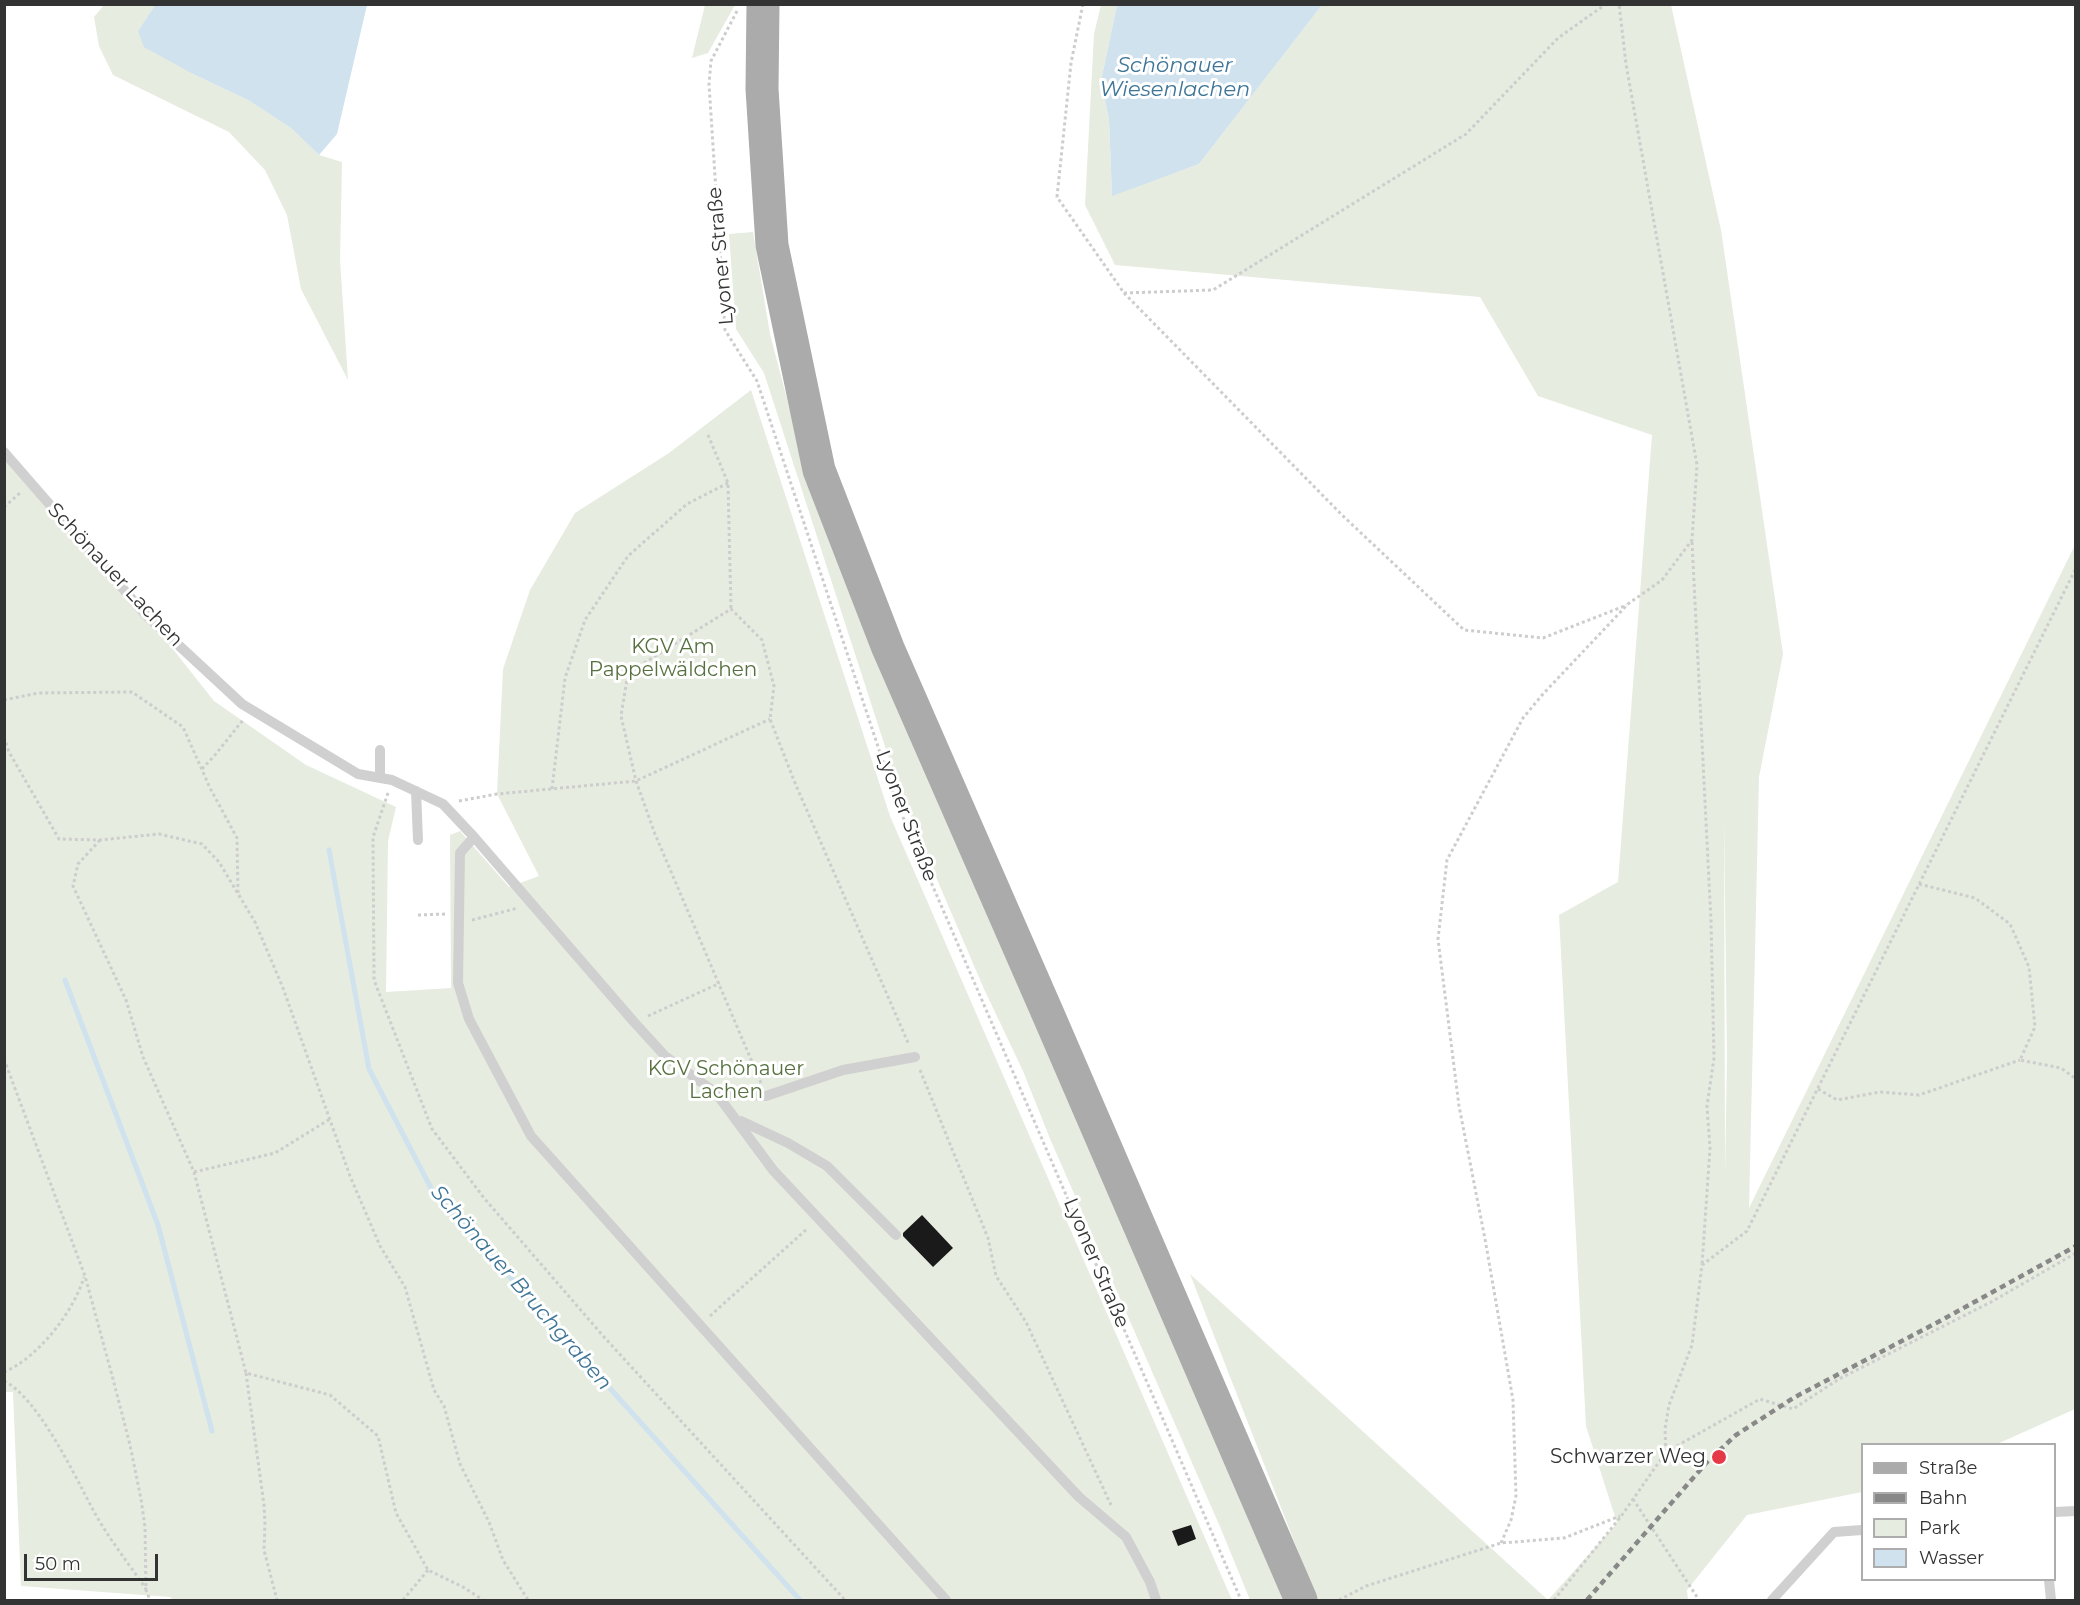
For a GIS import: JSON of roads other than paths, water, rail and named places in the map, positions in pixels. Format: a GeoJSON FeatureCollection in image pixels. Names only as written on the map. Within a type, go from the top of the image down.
{"type":"FeatureCollection","features":[{"type":"Feature","properties":{"kind":"main road"},"geometry":{"type":"LineString","coordinates":[[763,4],[762,89],[772,245],[819,470],[888,648],[1301,1600]]}},
{"type":"Feature","properties":{"kind":"lane","name":"Schönauer Lachen"},"geometry":{"type":"LineString","coordinates":[[4,452],[145,614],[242,704],[358,774],[392,780],[443,804],[665,1056],[716,1094],[773,1170],[810,1210],[1079,1497],[1126,1537],[1150,1582],[1156,1600]]}},
{"type":"Feature","properties":{"kind":"lane"},"geometry":{"type":"LineString","coordinates":[[380,750],[380,778]]}},
{"type":"Feature","properties":{"kind":"lane"},"geometry":{"type":"LineString","coordinates":[[416,791],[418,840]]}},
{"type":"Feature","properties":{"kind":"lane"},"geometry":{"type":"LineString","coordinates":[[474,837],[460,853],[458,983],[469,1019],[531,1136],[946,1600]]}},
{"type":"Feature","properties":{"kind":"lane"},"geometry":{"type":"LineString","coordinates":[[716,1094],[766,1096],[843,1070],[915,1057]]}},
{"type":"Feature","properties":{"kind":"lane"},"geometry":{"type":"LineString","coordinates":[[737,1120],[788,1143],[827,1166],[896,1235]]}},
{"type":"Feature","properties":{"kind":"lane"},"geometry":{"type":"LineString","coordinates":[[2056,1512],[2076,1510]]}},
{"type":"Feature","properties":{"kind":"lane"},"geometry":{"type":"LineString","coordinates":[[1772,1600],[1834,1533],[1861,1530]]}},
{"type":"Feature","properties":{"kind":"lane"},"geometry":{"type":"LineString","coordinates":[[2049,1581],[2051,1600]]}},
{"type":"Feature","properties":{"kind":"water","name":"Schönauer Wiesenlachen"},"geometry":{"type":"Polygon","coordinates":[[[1117,4],[1322,5],[1199,164],[1112,196],[1109,119],[1101,81],[1117,4]]]}},
{"type":"Feature","properties":{"kind":"water"},"geometry":{"type":"Polygon","coordinates":[[[155,5],[367,5],[337,134],[319,155],[291,128],[248,100],[193,74],[144,47],[138,31],[155,5]]]}},
{"type":"Feature","properties":{"kind":"waterway","name":"Schönauer Bruchgraben"},"geometry":{"type":"LineString","coordinates":[[329,850],[369,1069],[432,1190],[800,1600]]}},
{"type":"Feature","properties":{"kind":"waterway"},"geometry":{"type":"LineString","coordinates":[[65,980],[158,1225],[212,1431]]}},
{"type":"Feature","properties":{"kind":"railway"},"geometry":{"type":"LineString","coordinates":[[1587,1600],[1707,1462],[1736,1435],[1795,1397],[2076,1246]]}},
{"type":"Feature","properties":{"kind":"place","name":"Schwarzer Weg"},"geometry":{"type":"Point","coordinates":[1719,1457]}},
{"type":"Feature","properties":{"kind":"park label","name":"KGV Am Pappelwäldchen"},"geometry":{"type":"Point","coordinates":[673,658]}},
{"type":"Feature","properties":{"kind":"park label","name":"KGV Schönauer Lachen"},"geometry":{"type":"Point","coordinates":[726,1080]}}]}
